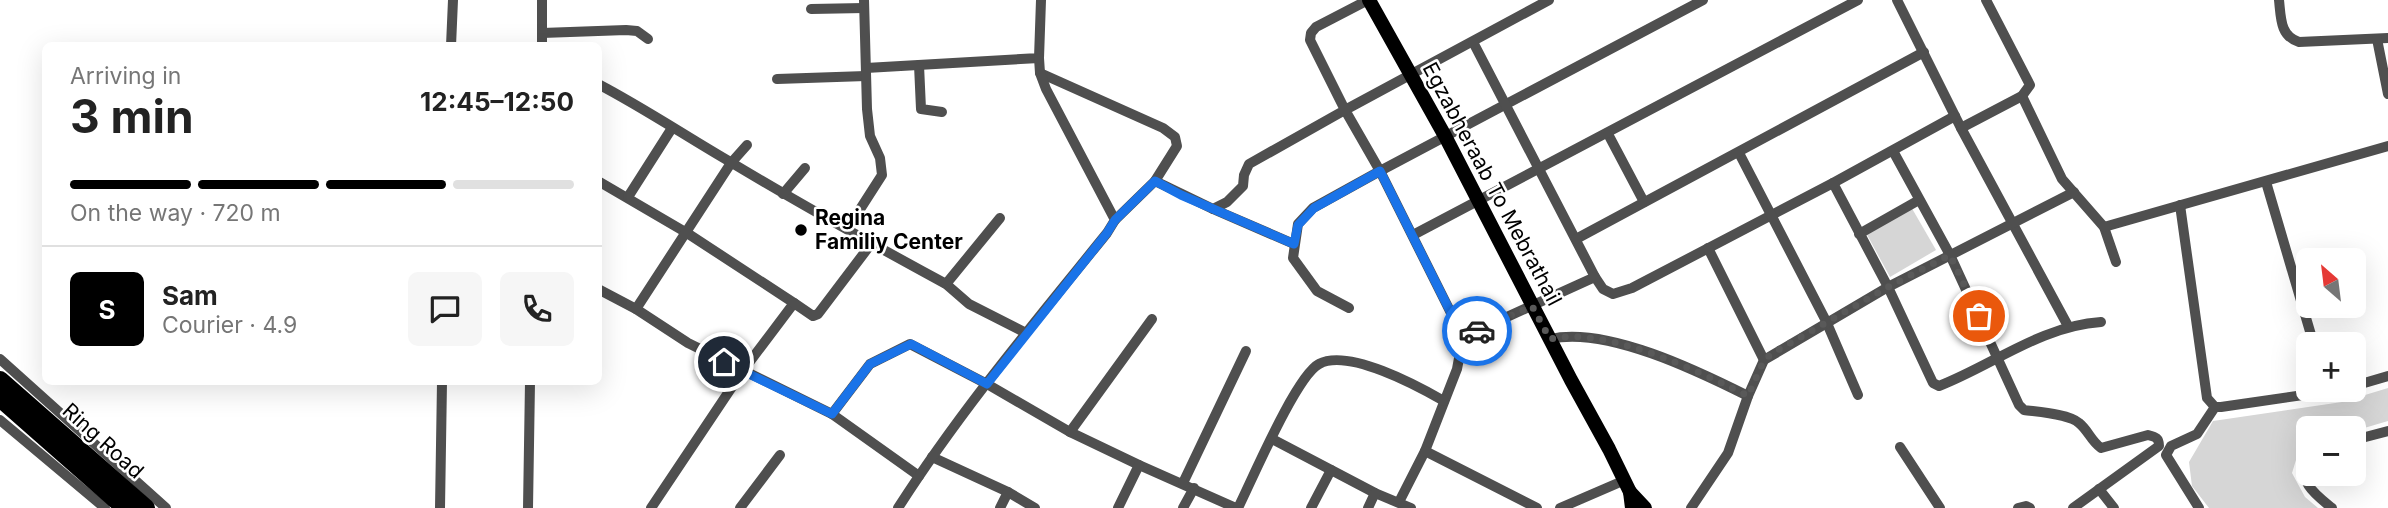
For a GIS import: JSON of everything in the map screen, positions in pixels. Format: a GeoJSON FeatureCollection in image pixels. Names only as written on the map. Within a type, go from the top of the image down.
{"type":"FeatureCollection","features":[{"type":"Feature","properties":{"kind":"highway","name":"Ring Road"},"geometry":{"type":"LineString","coordinates":[[0,380],[146,508]]}},
{"type":"Feature","properties":{"kind":"highway"},"geometry":{"type":"LineString","coordinates":[[0,398],[125,508]]}},
{"type":"Feature","properties":{"kind":"main road","name":"Egzabheraab To Mebrathail"},"geometry":{"type":"LineString","coordinates":[[1369,0],[1445,136],[1628,486],[1632,508]]}},
{"type":"Feature","properties":{"kind":"main road"},"geometry":{"type":"LineString","coordinates":[[1628,486],[1645,508]]}},
{"type":"Feature","properties":{"kind":"street"},"geometry":{"type":"LineString","coordinates":[[452,42],[453,0]]}},
{"type":"Feature","properties":{"kind":"street"},"geometry":{"type":"LineString","coordinates":[[542,0],[542,42]]}},
{"type":"Feature","properties":{"kind":"street"},"geometry":{"type":"LineString","coordinates":[[1041,0],[1040,73],[1115,220]]}},
{"type":"Feature","properties":{"kind":"street"},"geometry":{"type":"LineString","coordinates":[[1369,0],[1316,27],[1310,40],[1413,235],[1463,337],[1457,369],[1424,450],[1399,502]]}},
{"type":"Feature","properties":{"kind":"street"},"geometry":{"type":"LineString","coordinates":[[1213,209],[1227,202],[1243,186],[1249,164],[1549,0]]}},
{"type":"Feature","properties":{"kind":"street"},"geometry":{"type":"LineString","coordinates":[[1349,308],[1317,291],[1293,258],[1298,225],[1314,208],[1703,0]]}},
{"type":"Feature","properties":{"kind":"street"},"geometry":{"type":"LineString","coordinates":[[1413,235],[1858,0]]}},
{"type":"Feature","properties":{"kind":"street"},"geometry":{"type":"LineString","coordinates":[[1897,0],[1961,128],[2068,326]]}},
{"type":"Feature","properties":{"kind":"street"},"geometry":{"type":"LineString","coordinates":[[1961,128],[2022,96],[2030,85],[1986,0]]}},
{"type":"Feature","properties":{"kind":"street"},"geometry":{"type":"LineString","coordinates":[[2279,0],[2284,33],[2290,39],[2299,42],[2383,39],[2388,94]]}},
{"type":"Feature","properties":{"kind":"street"},"geometry":{"type":"LineString","coordinates":[[811,9],[864,4],[870,136],[880,158],[882,175],[848,228]]}},
{"type":"Feature","properties":{"kind":"street"},"geometry":{"type":"LineString","coordinates":[[542,33],[626,30],[637,31],[648,39]]}},
{"type":"Feature","properties":{"kind":"street"},"geometry":{"type":"LineString","coordinates":[[1473,42],[1595,277],[1608,293],[1622,293],[1955,116]]}},
{"type":"Feature","properties":{"kind":"street"},"geometry":{"type":"LineString","coordinates":[[1576,239],[1924,52]]}},
{"type":"Feature","properties":{"kind":"street"},"geometry":{"type":"LineString","coordinates":[[777,79],[919,65],[1039,58]]}},
{"type":"Feature","properties":{"kind":"street"},"geometry":{"type":"LineString","coordinates":[[919,65],[921,109],[942,112]]}},
{"type":"Feature","properties":{"kind":"street"},"geometry":{"type":"LineString","coordinates":[[898,508],[932,457],[1026,333],[1115,220],[1155,181],[1177,146],[1175,137],[1164,128],[1040,73]]}},
{"type":"Feature","properties":{"kind":"street"},"geometry":{"type":"LineString","coordinates":[[602,85],[783,194],[946,284],[969,304],[1026,333]]}},
{"type":"Feature","properties":{"kind":"street"},"geometry":{"type":"LineString","coordinates":[[2022,96],[2062,180],[2104,227],[2116,262]]}},
{"type":"Feature","properties":{"kind":"street"},"geometry":{"type":"LineString","coordinates":[[628,197],[672,128]]}},
{"type":"Feature","properties":{"kind":"street"},"geometry":{"type":"LineString","coordinates":[[1608,134],[1644,202]]}},
{"type":"Feature","properties":{"kind":"street"},"geometry":{"type":"LineString","coordinates":[[636,309],[731,163],[747,145]]}},
{"type":"Feature","properties":{"kind":"street"},"geometry":{"type":"LineString","coordinates":[[2104,227],[2266,183],[2388,146]]}},
{"type":"Feature","properties":{"kind":"street"},"geometry":{"type":"LineString","coordinates":[[1893,151],[1950,255],[2019,405],[2024,410],[2079,422],[2094,443],[2101,448],[2148,435],[2155,437],[2199,508]]}},
{"type":"Feature","properties":{"kind":"street"},"geometry":{"type":"LineString","coordinates":[[1739,153],[1826,321],[1858,395]]}},
{"type":"Feature","properties":{"kind":"street"},"geometry":{"type":"LineString","coordinates":[[783,194],[805,167]]}},
{"type":"Feature","properties":{"kind":"street"},"geometry":{"type":"LineString","coordinates":[[1155,181],[1294,244]]}},
{"type":"Feature","properties":{"kind":"street"},"geometry":{"type":"LineString","coordinates":[[602,183],[687,233],[813,316],[818,314],[872,244]]}},
{"type":"Feature","properties":{"kind":"street"},"geometry":{"type":"LineString","coordinates":[[1833,183],[1888,287],[1933,383],[1939,386],[1998,356],[2068,326],[2101,322]]}},
{"type":"Feature","properties":{"kind":"street"},"geometry":{"type":"LineString","coordinates":[[2266,183],[2311,332]]}},
{"type":"Feature","properties":{"kind":"street"},"geometry":{"type":"LineString","coordinates":[[1691,508],[1728,453],[1764,360],[1826,321],[1888,287],[2074,192]]}},
{"type":"Feature","properties":{"kind":"street"},"geometry":{"type":"LineString","coordinates":[[1859,234],[1919,200]]}},
{"type":"Feature","properties":{"kind":"street"},"geometry":{"type":"LineString","coordinates":[[2180,205],[2207,398],[2215,407]]}},
{"type":"Feature","properties":{"kind":"street"},"geometry":{"type":"LineString","coordinates":[[946,284],[1000,218]]}},
{"type":"Feature","properties":{"kind":"street"},"geometry":{"type":"LineString","coordinates":[[1707,248],[1764,360]]}},
{"type":"Feature","properties":{"kind":"street"},"geometry":{"type":"LineString","coordinates":[[1463,337],[1595,277]]}},
{"type":"Feature","properties":{"kind":"street"},"geometry":{"type":"LineString","coordinates":[[602,291],[742,372],[832,414],[919,476]]}},
{"type":"Feature","properties":{"kind":"street"},"geometry":{"type":"LineString","coordinates":[[651,508],[742,372],[793,303]]}},
{"type":"Feature","properties":{"kind":"street"},"geometry":{"type":"LineString","coordinates":[[1070,432],[1152,319]]}},
{"type":"Feature","properties":{"kind":"street"},"geometry":{"type":"LineString","coordinates":[[1550,339],[1565,335],[1580,337],[1650,353],[1752,388]]}},
{"type":"Feature","properties":{"kind":"street"},"geometry":{"type":"LineString","coordinates":[[832,414],[870,364],[911,344],[1070,432],[1139,466],[1237,508],[1295,391],[1308,372],[1320,363],[1334,359],[1388,373],[1444,401]]}},
{"type":"Feature","properties":{"kind":"street"},"geometry":{"type":"LineString","coordinates":[[1183,508],[1188,486],[1246,351]]}},
{"type":"Feature","properties":{"kind":"street"},"geometry":{"type":"LineString","coordinates":[[0,359],[166,508]]}},
{"type":"Feature","properties":{"kind":"street"},"geometry":{"type":"LineString","coordinates":[[2366,382],[2388,376]]}},
{"type":"Feature","properties":{"kind":"street"},"geometry":{"type":"LineString","coordinates":[[440,508],[442,385]]}},
{"type":"Feature","properties":{"kind":"street"},"geometry":{"type":"LineString","coordinates":[[528,508],[530,385]]}},
{"type":"Feature","properties":{"kind":"street"},"geometry":{"type":"LineString","coordinates":[[2073,508],[2163,448],[2197,434],[2215,407],[2296,395]]}},
{"type":"Feature","properties":{"kind":"street"},"geometry":{"type":"LineString","coordinates":[[0,420],[106,508]]}},
{"type":"Feature","properties":{"kind":"street"},"geometry":{"type":"LineString","coordinates":[[2366,437],[2388,431]]}},
{"type":"Feature","properties":{"kind":"street"},"geometry":{"type":"LineString","coordinates":[[1272,439],[1375,493],[1411,508]]}},
{"type":"Feature","properties":{"kind":"street"},"geometry":{"type":"LineString","coordinates":[[1900,447],[1940,508]]}},
{"type":"Feature","properties":{"kind":"street"},"geometry":{"type":"LineString","coordinates":[[1424,450],[1537,508]]}},
{"type":"Feature","properties":{"kind":"street"},"geometry":{"type":"LineString","coordinates":[[740,508],[780,455]]}},
{"type":"Feature","properties":{"kind":"street"},"geometry":{"type":"LineString","coordinates":[[932,457],[1008,492],[1035,508]]}},
{"type":"Feature","properties":{"kind":"street"},"geometry":{"type":"LineString","coordinates":[[1118,508],[1139,466]]}},
{"type":"Feature","properties":{"kind":"street"},"geometry":{"type":"LineString","coordinates":[[1311,508],[1331,470]]}},
{"type":"Feature","properties":{"kind":"street"},"geometry":{"type":"LineString","coordinates":[[1560,508],[1628,486]]}},
{"type":"Feature","properties":{"kind":"street"},"geometry":{"type":"LineString","coordinates":[[2308,486],[2332,508]]}},
{"type":"Feature","properties":{"kind":"street"},"geometry":{"type":"LineString","coordinates":[[2099,489],[2114,508]]}},
{"type":"Feature","properties":{"kind":"street"},"geometry":{"type":"LineString","coordinates":[[1000,508],[1008,492]]}},
{"type":"Feature","properties":{"kind":"street"},"geometry":{"type":"LineString","coordinates":[[1368,508],[1375,493]]}},
{"type":"Feature","properties":{"kind":"street"},"geometry":{"type":"LineString","coordinates":[[2018,508],[2030,508]]}},
{"type":"Feature","properties":{"kind":"shaded area"},"geometry":{"type":"Polygon","coordinates":[[[1910,205],[1936,250],[1890,277],[1865,231],[1910,205]]]}},
{"type":"Feature","properties":{"kind":"shaded area"},"geometry":{"type":"Polygon","coordinates":[[[2388,388],[2388,421],[2366,427],[2366,416],[2296,416],[2296,460],[2292,473],[2296,486],[2299,486],[2305,497],[2318,508],[2209,508],[2192,486],[2189,462],[2213,421],[2342,402],[2366,402],[2366,395],[2388,388]]]}},
{"type":"Feature","properties":{"kind":"way so far"},"geometry":{"type":"LineString","coordinates":[[1477,331],[1532,306],[1550,339],[1565,335],[1580,337],[1661,356],[1748,396],[1764,360],[1773,353],[1826,321],[1950,255],[1979,316]]}},
{"type":"Feature","properties":{"kind":"place","name":"Regina Familiy Center"},"geometry":{"type":"Point","coordinates":[801,230]}},
{"type":"Feature","properties":{"kind":"route"},"geometry":{"type":"LineString","coordinates":[[724,362],[832,414],[870,364],[911,344],[987,384],[1115,220],[1155,181],[1294,244],[1298,225],[1314,208],[1380,171],[1463,337],[1477,331]]}}]}
